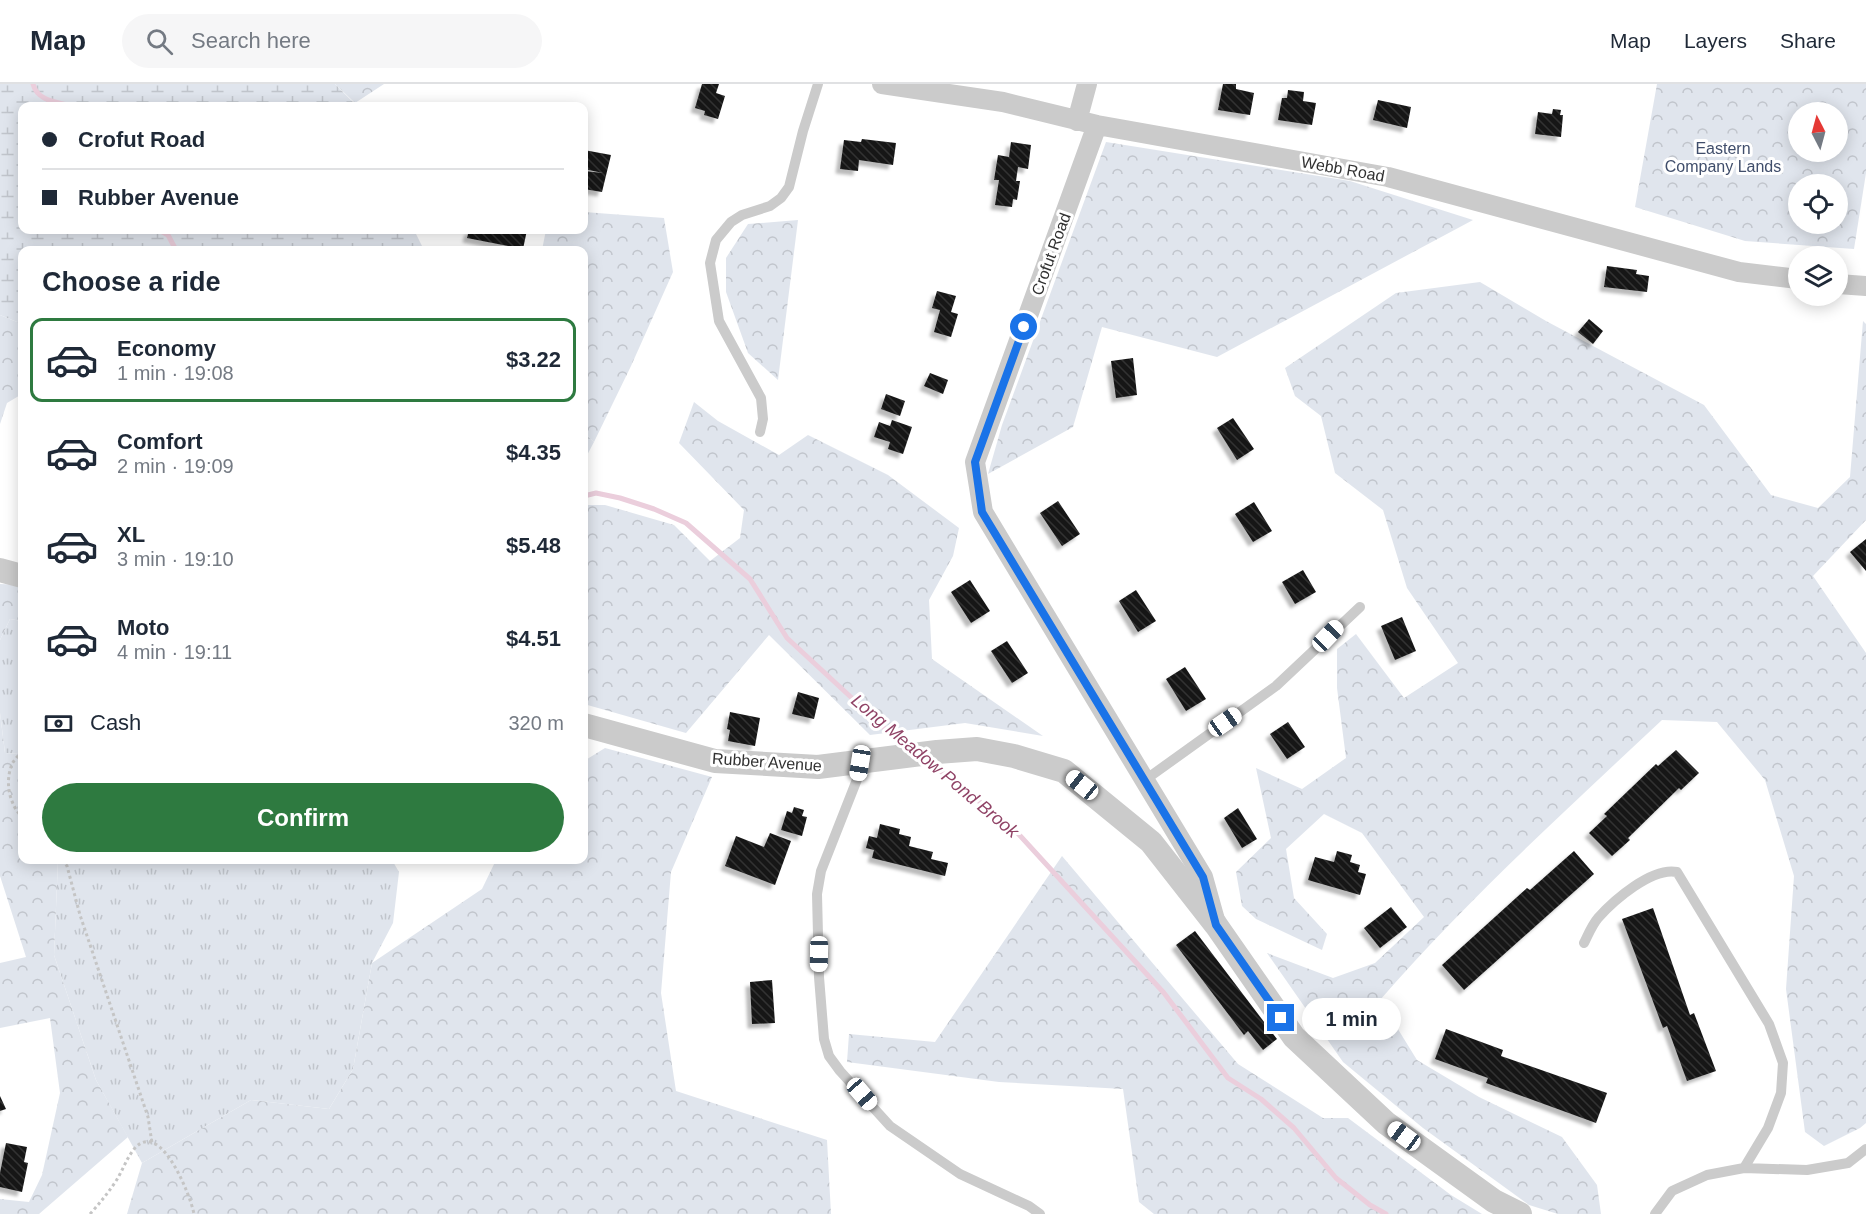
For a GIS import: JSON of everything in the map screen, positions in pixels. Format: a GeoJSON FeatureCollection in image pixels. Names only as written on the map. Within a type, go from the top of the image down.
{"type":"FeatureCollection","features":[{"type":"Feature","properties":{"kind":"street","name":"Webb Road"},"geometry":{"type":"LineString","coordinates":[[882,84],[1003,102],[1097,125],[1388,177],[1739,272],[1788,278]]}},
{"type":"Feature","properties":{"kind":"street"},"geometry":{"type":"LineString","coordinates":[[1077,121],[1087,84]]}},
{"type":"Feature","properties":{"kind":"street","name":"Crofut Road"},"geometry":{"type":"LineString","coordinates":[[1097,125],[975,462],[982,512],[1203,877],[1216,925]]}},
{"type":"Feature","properties":{"kind":"street"},"geometry":{"type":"LineString","coordinates":[[1848,285],[1866,286]]}},
{"type":"Feature","properties":{"kind":"street"},"geometry":{"type":"LineString","coordinates":[[0,570],[18,575]]}},
{"type":"Feature","properties":{"kind":"street","name":"Rubber Avenue"},"geometry":{"type":"LineString","coordinates":[[588,727],[715,761],[818,767],[977,749],[1014,756],[1064,771],[1151,842],[1216,925],[1294,1037],[1302,1045],[1386,1123],[1494,1201],[1520,1214]]}},
{"type":"Feature","properties":{"kind":"lane"},"geometry":{"type":"LineString","coordinates":[[760,432],[764,419],[761,398],[719,321],[710,263],[716,240],[731,222],[742,215],[770,206],[789,188],[803,131],[818,84]]}},
{"type":"Feature","properties":{"kind":"lane"},"geometry":{"type":"LineString","coordinates":[[1144,780],[1276,686],[1360,607]]}},
{"type":"Feature","properties":{"kind":"lane"},"geometry":{"type":"LineString","coordinates":[[860,763],[858,777],[821,871],[817,894],[819,977],[824,1039],[829,1056],[890,1126],[960,1173],[1029,1206],[1040,1214]]}},
{"type":"Feature","properties":{"kind":"lane"},"geometry":{"type":"LineString","coordinates":[[1584,943],[1598,918],[1640,881],[1667,870],[1677,872],[1769,1024],[1783,1063],[1781,1093],[1768,1128],[1744,1168]]}},
{"type":"Feature","properties":{"kind":"lane"},"geometry":{"type":"LineString","coordinates":[[1655,1214],[1672,1191],[1707,1175],[1744,1168],[1807,1170],[1848,1163],[1866,1149]]}},
{"type":"Feature","properties":{"kind":"path"},"geometry":{"type":"LineString","coordinates":[[18,756],[11,766],[8,791],[18,813]]}},
{"type":"Feature","properties":{"kind":"path"},"geometry":{"type":"LineString","coordinates":[[65,864],[80,915],[148,1117],[153,1143],[167,1154],[183,1181],[194,1214]]}},
{"type":"Feature","properties":{"kind":"path"},"geometry":{"type":"LineString","coordinates":[[90,1214],[110,1190],[137,1146],[153,1143]]}},
{"type":"Feature","properties":{"kind":"green space"},"geometry":{"type":"Polygon","coordinates":[[[0,84],[335,84],[353,102],[18,102],[18,234],[416,234],[422,246],[18,246],[18,322],[0,315],[0,84]]]}},
{"type":"Feature","properties":{"kind":"green space"},"geometry":{"type":"Polygon","coordinates":[[[335,84],[384,84],[357,102],[335,84]]]}},
{"type":"Feature","properties":{"kind":"green space","name":"Eastern Company Lands"},"geometry":{"type":"Polygon","coordinates":[[[1657,84],[1866,84],[1866,173],[1854,249],[1848,249],[1848,246],[1745,241],[1635,207],[1657,84]]]}},
{"type":"Feature","properties":{"kind":"green space"},"geometry":{"type":"Polygon","coordinates":[[[1106,142],[1350,181],[1473,220],[1217,357],[1102,327],[1073,427],[988,474],[1002,425],[1106,142]]]}},
{"type":"Feature","properties":{"kind":"green space"},"geometry":{"type":"Polygon","coordinates":[[[588,212],[664,218],[673,272],[594,442],[588,437],[588,246],[543,246],[545,234],[588,234],[588,212]]]}},
{"type":"Feature","properties":{"kind":"green space"},"geometry":{"type":"Polygon","coordinates":[[[798,220],[778,380],[748,353],[726,292],[726,258],[748,224],[798,220]]]}},
{"type":"Feature","properties":{"kind":"green space"},"geometry":{"type":"Polygon","coordinates":[[[1480,282],[1546,321],[1704,405],[1771,495],[1818,508],[1850,477],[1863,321],[1866,324],[1866,520],[1813,576],[1866,653],[1866,1123],[1824,1146],[1805,1132],[1786,989],[1794,876],[1765,780],[1717,722],[1662,720],[1482,891],[1380,1000],[1417,1060],[1479,1097],[1562,1137],[1597,1185],[1601,1214],[1558,1214],[1529,1205],[1423,1128],[1343,1062],[1267,953],[1333,978],[1375,963],[1424,917],[1362,833],[1324,814],[1286,849],[1294,898],[1327,934],[1322,950],[1256,919],[1242,906],[1236,872],[1271,838],[1256,768],[1302,789],[1346,758],[1337,688],[1337,649],[1356,634],[1404,698],[1458,663],[1407,588],[1383,510],[1335,473],[1321,416],[1295,396],[1285,368],[1396,293],[1480,282]]]}},
{"type":"Feature","properties":{"kind":"green space"},"geometry":{"type":"Polygon","coordinates":[[[0,315],[18,322],[18,396],[7,403],[0,424],[0,315]]]}},
{"type":"Feature","properties":{"kind":"green space"},"geometry":{"type":"Polygon","coordinates":[[[694,402],[718,421],[779,455],[808,435],[888,475],[959,528],[953,556],[929,600],[932,659],[1043,736],[965,723],[870,735],[769,635],[686,733],[588,705],[588,505],[605,505],[674,525],[710,561],[740,538],[744,510],[679,443],[694,402]]]}},
{"type":"Feature","properties":{"kind":"green space"},"geometry":{"type":"Polygon","coordinates":[[[588,437],[594,442],[588,453],[588,437]]]}},
{"type":"Feature","properties":{"kind":"green space"},"geometry":{"type":"Polygon","coordinates":[[[0,584],[18,585],[18,620],[10,619],[0,640],[0,584]]]}},
{"type":"Feature","properties":{"kind":"green space"},"geometry":{"type":"Polygon","coordinates":[[[10,619],[18,620],[18,754],[5,753],[0,713],[0,640],[10,619]]]}},
{"type":"Feature","properties":{"kind":"green space"},"geometry":{"type":"Polygon","coordinates":[[[0,713],[5,753],[18,754],[18,864],[58,864],[54,955],[96,1080],[128,1137],[39,1214],[0,1214],[0,1199],[29,1202],[42,1175],[60,1093],[50,1018],[0,1028],[0,963],[26,957],[0,876],[0,713]]]}},
{"type":"Feature","properties":{"kind":"green space"},"geometry":{"type":"Polygon","coordinates":[[[605,748],[712,777],[671,872],[661,993],[676,1091],[827,1140],[831,1214],[127,1214],[142,1163],[251,1100],[329,1109],[353,1069],[372,963],[482,889],[494,864],[588,864],[588,759],[605,748]]]}},
{"type":"Feature","properties":{"kind":"green space"},"geometry":{"type":"Polygon","coordinates":[[[1062,856],[1238,1064],[1323,1118],[1348,1118],[1451,1195],[1482,1214],[1154,1214],[1139,1202],[1123,1089],[999,1082],[847,1062],[849,1034],[935,1042],[1062,856]]]}},
{"type":"Feature","properties":{"kind":"green space"},"geometry":{"type":"Polygon","coordinates":[[[58,864],[394,864],[399,872],[393,923],[372,963],[353,1069],[329,1109],[251,1100],[142,1163],[96,1080],[54,955],[58,864]]]}},
{"type":"Feature","properties":{"kind":"building"},"geometry":{"type":"Polygon","coordinates":[[[702,84],[719,84],[716,93],[725,96],[718,119],[704,115],[705,111],[695,108],[702,84]]]}},
{"type":"Feature","properties":{"kind":"building"},"geometry":{"type":"Polygon","coordinates":[[[1223,84],[1236,84],[1236,89],[1254,93],[1250,115],[1218,110],[1223,84]]]}},
{"type":"Feature","properties":{"kind":"building"},"geometry":{"type":"Polygon","coordinates":[[[1288,90],[1304,92],[1303,101],[1316,103],[1312,125],[1278,120],[1282,98],[1287,98],[1288,90]]]}},
{"type":"Feature","properties":{"kind":"building"},"geometry":{"type":"Polygon","coordinates":[[[1378,100],[1411,107],[1407,128],[1373,120],[1378,100]]]}},
{"type":"Feature","properties":{"kind":"building"},"geometry":{"type":"Polygon","coordinates":[[[1553,109],[1561,110],[1560,115],[1563,115],[1561,137],[1535,134],[1538,112],[1552,114],[1553,109]]]}},
{"type":"Feature","properties":{"kind":"building"},"geometry":{"type":"Polygon","coordinates":[[[862,139],[896,143],[893,165],[859,160],[858,171],[840,169],[844,140],[861,142],[862,139]]]}},
{"type":"Feature","properties":{"kind":"building"},"geometry":{"type":"Polygon","coordinates":[[[1011,142],[1031,145],[1028,169],[1018,167],[1016,181],[1020,181],[1017,200],[1013,199],[1012,207],[995,205],[999,180],[994,180],[998,155],[1009,157],[1011,142]]]}},
{"type":"Feature","properties":{"kind":"building"},"geometry":{"type":"Polygon","coordinates":[[[588,151],[611,155],[602,192],[588,190],[588,171],[603,173],[588,170],[588,151]]]}},
{"type":"Feature","properties":{"kind":"building"},"geometry":{"type":"Polygon","coordinates":[[[468,234],[526,234],[524,246],[508,246],[467,238],[468,234]]]}},
{"type":"Feature","properties":{"kind":"building"},"geometry":{"type":"Polygon","coordinates":[[[1607,266],[1637,270],[1636,274],[1649,276],[1647,292],[1604,287],[1607,266]]]}},
{"type":"Feature","properties":{"kind":"building"},"geometry":{"type":"Polygon","coordinates":[[[937,291],[956,296],[951,312],[958,314],[951,337],[934,332],[940,310],[932,308],[937,291]]]}},
{"type":"Feature","properties":{"kind":"building"},"geometry":{"type":"Polygon","coordinates":[[[1589,319],[1603,331],[1593,344],[1578,332],[1589,319]]]}},
{"type":"Feature","properties":{"kind":"building"},"geometry":{"type":"Polygon","coordinates":[[[1133,358],[1137,395],[1116,398],[1111,361],[1133,358]]]}},
{"type":"Feature","properties":{"kind":"building"},"geometry":{"type":"Polygon","coordinates":[[[930,373],[948,380],[943,394],[924,386],[930,373]]]}},
{"type":"Feature","properties":{"kind":"building"},"geometry":{"type":"Polygon","coordinates":[[[886,394],[905,401],[900,416],[881,409],[886,394]]]}},
{"type":"Feature","properties":{"kind":"building"},"geometry":{"type":"Polygon","coordinates":[[[1233,418],[1254,449],[1237,460],[1217,428],[1233,418]]]}},
{"type":"Feature","properties":{"kind":"building"},"geometry":{"type":"Polygon","coordinates":[[[892,420],[912,427],[903,454],[888,449],[890,442],[874,437],[879,422],[890,426],[892,420]]]}},
{"type":"Feature","properties":{"kind":"building"},"geometry":{"type":"Polygon","coordinates":[[[1058,501],[1080,534],[1062,546],[1040,513],[1058,501]]]}},
{"type":"Feature","properties":{"kind":"building"},"geometry":{"type":"Polygon","coordinates":[[[1254,502],[1272,531],[1253,542],[1235,514],[1254,502]]]}},
{"type":"Feature","properties":{"kind":"building"},"geometry":{"type":"Polygon","coordinates":[[[1866,539],[1866,571],[1850,552],[1866,539]]]}},
{"type":"Feature","properties":{"kind":"building"},"geometry":{"type":"Polygon","coordinates":[[[1303,570],[1316,592],[1295,604],[1282,582],[1303,570]]]}},
{"type":"Feature","properties":{"kind":"building"},"geometry":{"type":"Polygon","coordinates":[[[970,580],[990,611],[971,623],[951,592],[970,580]]]}},
{"type":"Feature","properties":{"kind":"building"},"geometry":{"type":"Polygon","coordinates":[[[1136,590],[1156,621],[1138,632],[1119,601],[1136,590]]]}},
{"type":"Feature","properties":{"kind":"building"},"geometry":{"type":"Polygon","coordinates":[[[1402,617],[1416,651],[1395,660],[1381,626],[1402,617]]]}},
{"type":"Feature","properties":{"kind":"building"},"geometry":{"type":"Polygon","coordinates":[[[1007,641],[1028,673],[1012,683],[991,651],[1007,641]]]}},
{"type":"Feature","properties":{"kind":"building"},"geometry":{"type":"Polygon","coordinates":[[[1185,667],[1206,699],[1186,711],[1166,679],[1185,667]]]}},
{"type":"Feature","properties":{"kind":"building"},"geometry":{"type":"Polygon","coordinates":[[[798,692],[819,698],[814,719],[792,714],[798,692]]]}},
{"type":"Feature","properties":{"kind":"building"},"geometry":{"type":"Polygon","coordinates":[[[730,712],[760,718],[755,746],[728,741],[730,730],[727,729],[730,712]]]}},
{"type":"Feature","properties":{"kind":"building"},"geometry":{"type":"Polygon","coordinates":[[[1288,722],[1305,747],[1287,759],[1270,734],[1288,722]]]}},
{"type":"Feature","properties":{"kind":"building"},"geometry":{"type":"Polygon","coordinates":[[[1676,750],[1699,773],[1681,790],[1679,788],[1612,856],[1589,833],[1607,816],[1604,814],[1656,764],[1658,766],[1676,750]]]}},
{"type":"Feature","properties":{"kind":"building"},"geometry":{"type":"Polygon","coordinates":[[[794,807],[804,810],[802,816],[807,817],[802,836],[781,830],[787,811],[792,813],[794,807]]]}},
{"type":"Feature","properties":{"kind":"building"},"geometry":{"type":"Polygon","coordinates":[[[1238,808],[1257,839],[1242,848],[1224,818],[1238,808]]]}},
{"type":"Feature","properties":{"kind":"building"},"geometry":{"type":"Polygon","coordinates":[[[880,824],[900,829],[899,834],[911,837],[909,846],[933,852],[931,859],[948,863],[945,876],[872,858],[874,850],[866,848],[869,836],[877,838],[880,824]]]}},
{"type":"Feature","properties":{"kind":"building"},"geometry":{"type":"Polygon","coordinates":[[[770,833],[791,841],[775,885],[725,866],[736,836],[764,847],[770,833]]]}},
{"type":"Feature","properties":{"kind":"building"},"geometry":{"type":"Polygon","coordinates":[[[1337,851],[1352,855],[1350,862],[1360,865],[1358,872],[1366,874],[1360,895],[1308,880],[1315,857],[1334,862],[1337,851]]]}},
{"type":"Feature","properties":{"kind":"building"},"geometry":{"type":"Polygon","coordinates":[[[1574,851],[1594,874],[1464,990],[1442,965],[1527,888],[1530,890],[1574,851]]]}},
{"type":"Feature","properties":{"kind":"building"},"geometry":{"type":"Polygon","coordinates":[[[1391,907],[1407,927],[1380,948],[1364,928],[1391,907]]]}},
{"type":"Feature","properties":{"kind":"building"},"geometry":{"type":"Polygon","coordinates":[[[1653,908],[1690,1015],[1694,1013],[1716,1071],[1687,1081],[1667,1026],[1663,1028],[1622,919],[1653,908]]]}},
{"type":"Feature","properties":{"kind":"building"},"geometry":{"type":"Polygon","coordinates":[[[1195,931],[1277,1039],[1263,1050],[1248,1031],[1244,1035],[1176,945],[1195,931]]]}},
{"type":"Feature","properties":{"kind":"building"},"geometry":{"type":"Polygon","coordinates":[[[772,980],[775,1023],[752,1024],[750,982],[772,980]]]}},
{"type":"Feature","properties":{"kind":"building"},"geometry":{"type":"Polygon","coordinates":[[[1446,1029],[1503,1050],[1501,1056],[1607,1093],[1596,1123],[1486,1083],[1488,1078],[1435,1059],[1446,1029]]]}},
{"type":"Feature","properties":{"kind":"building"},"geometry":{"type":"Polygon","coordinates":[[[0,1096],[6,1109],[0,1111],[0,1096]]]}},
{"type":"Feature","properties":{"kind":"building"},"geometry":{"type":"Polygon","coordinates":[[[6,1143],[27,1147],[24,1162],[28,1163],[22,1192],[0,1187],[0,1173],[6,1143]]]}},
{"type":"Feature","properties":{"kind":"waterway","name":"Long Meadow Pond Brook"},"geometry":{"type":"LineString","coordinates":[[33,84],[39,94],[54,102]]}},
{"type":"Feature","properties":{"kind":"waterway","name":"Long Meadow Pond Brook"},"geometry":{"type":"LineString","coordinates":[[166,234],[174,246]]}},
{"type":"Feature","properties":{"kind":"waterway","name":"Long Meadow Pond Brook"},"geometry":{"type":"LineString","coordinates":[[588,495],[596,493],[620,498],[686,523],[750,579],[787,638],[894,737],[909,747]]}},
{"type":"Feature","properties":{"kind":"waterway","name":"Long Meadow Pond Brook"},"geometry":{"type":"LineString","coordinates":[[929,762],[1013,828],[1164,993],[1228,1078],[1261,1099],[1294,1128],[1336,1178],[1370,1205],[1386,1214]]}},
{"type":"Feature","properties":{"kind":"route"},"geometry":{"type":"LineString","coordinates":[[1024,327],[975,462],[982,512],[1203,877],[1216,925],[1281,1018]]}}]}
